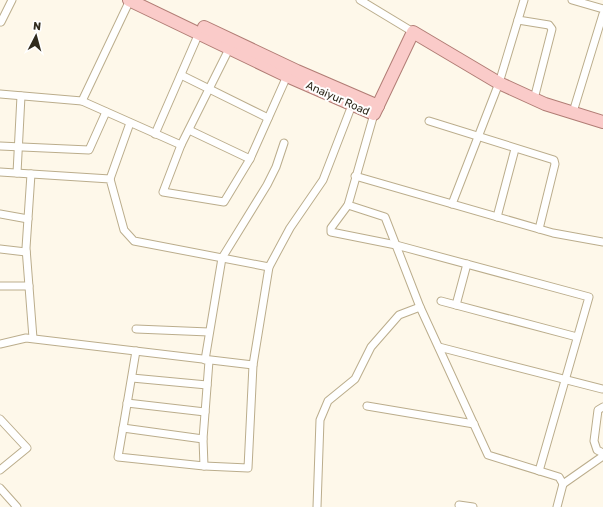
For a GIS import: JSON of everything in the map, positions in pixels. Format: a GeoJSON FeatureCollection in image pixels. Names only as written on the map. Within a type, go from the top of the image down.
{"type":"FeatureCollection","features":[{"type":"Feature","properties":{"kind":"main road","name":"Anaiyur Road"},"geometry":{"type":"LineString","coordinates":[[130,0],[229,49],[352,106],[376,110]]}},
{"type":"Feature","properties":{"kind":"main road","name":"Anaiyur Road"},"geometry":{"type":"LineString","coordinates":[[148,0],[376,110]]}},
{"type":"Feature","properties":{"kind":"main road"},"geometry":{"type":"LineString","coordinates":[[376,110],[412,32],[499,82],[534,99],[603,122]]}},
{"type":"Feature","properties":{"kind":"street"},"geometry":{"type":"LineString","coordinates":[[1,22],[12,0]]}},
{"type":"Feature","properties":{"kind":"street"},"geometry":{"type":"LineString","coordinates":[[82,101],[130,0]]}},
{"type":"Feature","properties":{"kind":"street"},"geometry":{"type":"LineString","coordinates":[[360,0],[412,32]]}},
{"type":"Feature","properties":{"kind":"street"},"geometry":{"type":"LineString","coordinates":[[452,204],[499,82],[524,0]]}},
{"type":"Feature","properties":{"kind":"street"},"geometry":{"type":"LineString","coordinates":[[572,0],[603,9]]}},
{"type":"Feature","properties":{"kind":"street"},"geometry":{"type":"LineString","coordinates":[[573,112],[603,14]]}},
{"type":"Feature","properties":{"kind":"street"},"geometry":{"type":"LineString","coordinates":[[518,20],[549,25],[552,29],[534,99]]}},
{"type":"Feature","properties":{"kind":"street"},"geometry":{"type":"LineString","coordinates":[[155,134],[199,33]]}},
{"type":"Feature","properties":{"kind":"street"},"geometry":{"type":"LineString","coordinates":[[229,49],[181,145],[164,192],[224,202],[250,160],[287,76]]}},
{"type":"Feature","properties":{"kind":"street"},"geometry":{"type":"LineString","coordinates":[[181,75],[268,118]]}},
{"type":"Feature","properties":{"kind":"street"},"geometry":{"type":"LineString","coordinates":[[0,94],[82,101],[181,145]]}},
{"type":"Feature","properties":{"kind":"street"},"geometry":{"type":"LineString","coordinates":[[17,173],[21,96]]}},
{"type":"Feature","properties":{"kind":"street"},"geometry":{"type":"LineString","coordinates":[[136,351],[118,457],[204,466],[248,468],[253,365],[268,267],[290,228],[323,180],[352,106]]}},
{"type":"Feature","properties":{"kind":"street"},"geometry":{"type":"LineString","coordinates":[[376,110],[355,176],[348,205],[331,228],[331,232],[396,245],[589,297],[539,471]]}},
{"type":"Feature","properties":{"kind":"street"},"geometry":{"type":"LineString","coordinates":[[0,146],[89,150],[106,112]]}},
{"type":"Feature","properties":{"kind":"street"},"geometry":{"type":"LineString","coordinates":[[428,121],[478,138],[551,158],[555,164],[539,229]]}},
{"type":"Feature","properties":{"kind":"street"},"geometry":{"type":"LineString","coordinates":[[130,122],[110,179],[124,230],[134,241],[268,267]]}},
{"type":"Feature","properties":{"kind":"street"},"geometry":{"type":"LineString","coordinates":[[189,130],[250,160]]}},
{"type":"Feature","properties":{"kind":"street"},"geometry":{"type":"LineString","coordinates":[[204,466],[203,439],[209,332],[222,258],[267,185],[276,167],[284,143]]}},
{"type":"Feature","properties":{"kind":"street"},"geometry":{"type":"LineString","coordinates":[[497,217],[515,149]]}},
{"type":"Feature","properties":{"kind":"street"},"geometry":{"type":"LineString","coordinates":[[0,172],[110,179]]}},
{"type":"Feature","properties":{"kind":"street"},"geometry":{"type":"LineString","coordinates":[[31,174],[26,252],[33,338]]}},
{"type":"Feature","properties":{"kind":"street"},"geometry":{"type":"LineString","coordinates":[[355,176],[539,229],[603,242]]}},
{"type":"Feature","properties":{"kind":"street"},"geometry":{"type":"LineString","coordinates":[[348,205],[385,217],[420,308],[488,455],[559,477],[563,484]]}},
{"type":"Feature","properties":{"kind":"street"},"geometry":{"type":"LineString","coordinates":[[0,214],[28,219]]}},
{"type":"Feature","properties":{"kind":"street"},"geometry":{"type":"LineString","coordinates":[[0,249],[26,252]]}},
{"type":"Feature","properties":{"kind":"street"},"geometry":{"type":"LineString","coordinates":[[456,305],[467,264]]}},
{"type":"Feature","properties":{"kind":"street"},"geometry":{"type":"LineString","coordinates":[[0,286],[29,286]]}},
{"type":"Feature","properties":{"kind":"street"},"geometry":{"type":"LineString","coordinates":[[442,301],[577,337]]}},
{"type":"Feature","properties":{"kind":"street"},"geometry":{"type":"LineString","coordinates":[[317,507],[320,420],[328,401],[355,379],[371,347],[399,315],[420,308]]}},
{"type":"Feature","properties":{"kind":"street"},"geometry":{"type":"LineString","coordinates":[[136,329],[209,332]]}},
{"type":"Feature","properties":{"kind":"street"},"geometry":{"type":"LineString","coordinates":[[0,344],[26,338],[33,338],[253,365]]}},
{"type":"Feature","properties":{"kind":"street"},"geometry":{"type":"LineString","coordinates":[[439,347],[602,389]]}},
{"type":"Feature","properties":{"kind":"street"},"geometry":{"type":"LineString","coordinates":[[132,378],[207,385]]}},
{"type":"Feature","properties":{"kind":"street"},"geometry":{"type":"LineString","coordinates":[[127,404],[205,412]]}},
{"type":"Feature","properties":{"kind":"street"},"geometry":{"type":"LineString","coordinates":[[367,406],[474,424]]}},
{"type":"Feature","properties":{"kind":"street"},"geometry":{"type":"LineString","coordinates":[[603,407],[598,410],[594,441],[597,450],[603,453]]}},
{"type":"Feature","properties":{"kind":"street"},"geometry":{"type":"LineString","coordinates":[[0,419],[27,448],[0,470]]}},
{"type":"Feature","properties":{"kind":"street"},"geometry":{"type":"LineString","coordinates":[[123,428],[203,439]]}},
{"type":"Feature","properties":{"kind":"street"},"geometry":{"type":"LineString","coordinates":[[556,507],[563,484],[603,456]]}},
{"type":"Feature","properties":{"kind":"street"},"geometry":{"type":"LineString","coordinates":[[0,488],[17,507]]}},
{"type":"Feature","properties":{"kind":"street"},"geometry":{"type":"LineString","coordinates":[[459,505],[473,507]]}}]}
